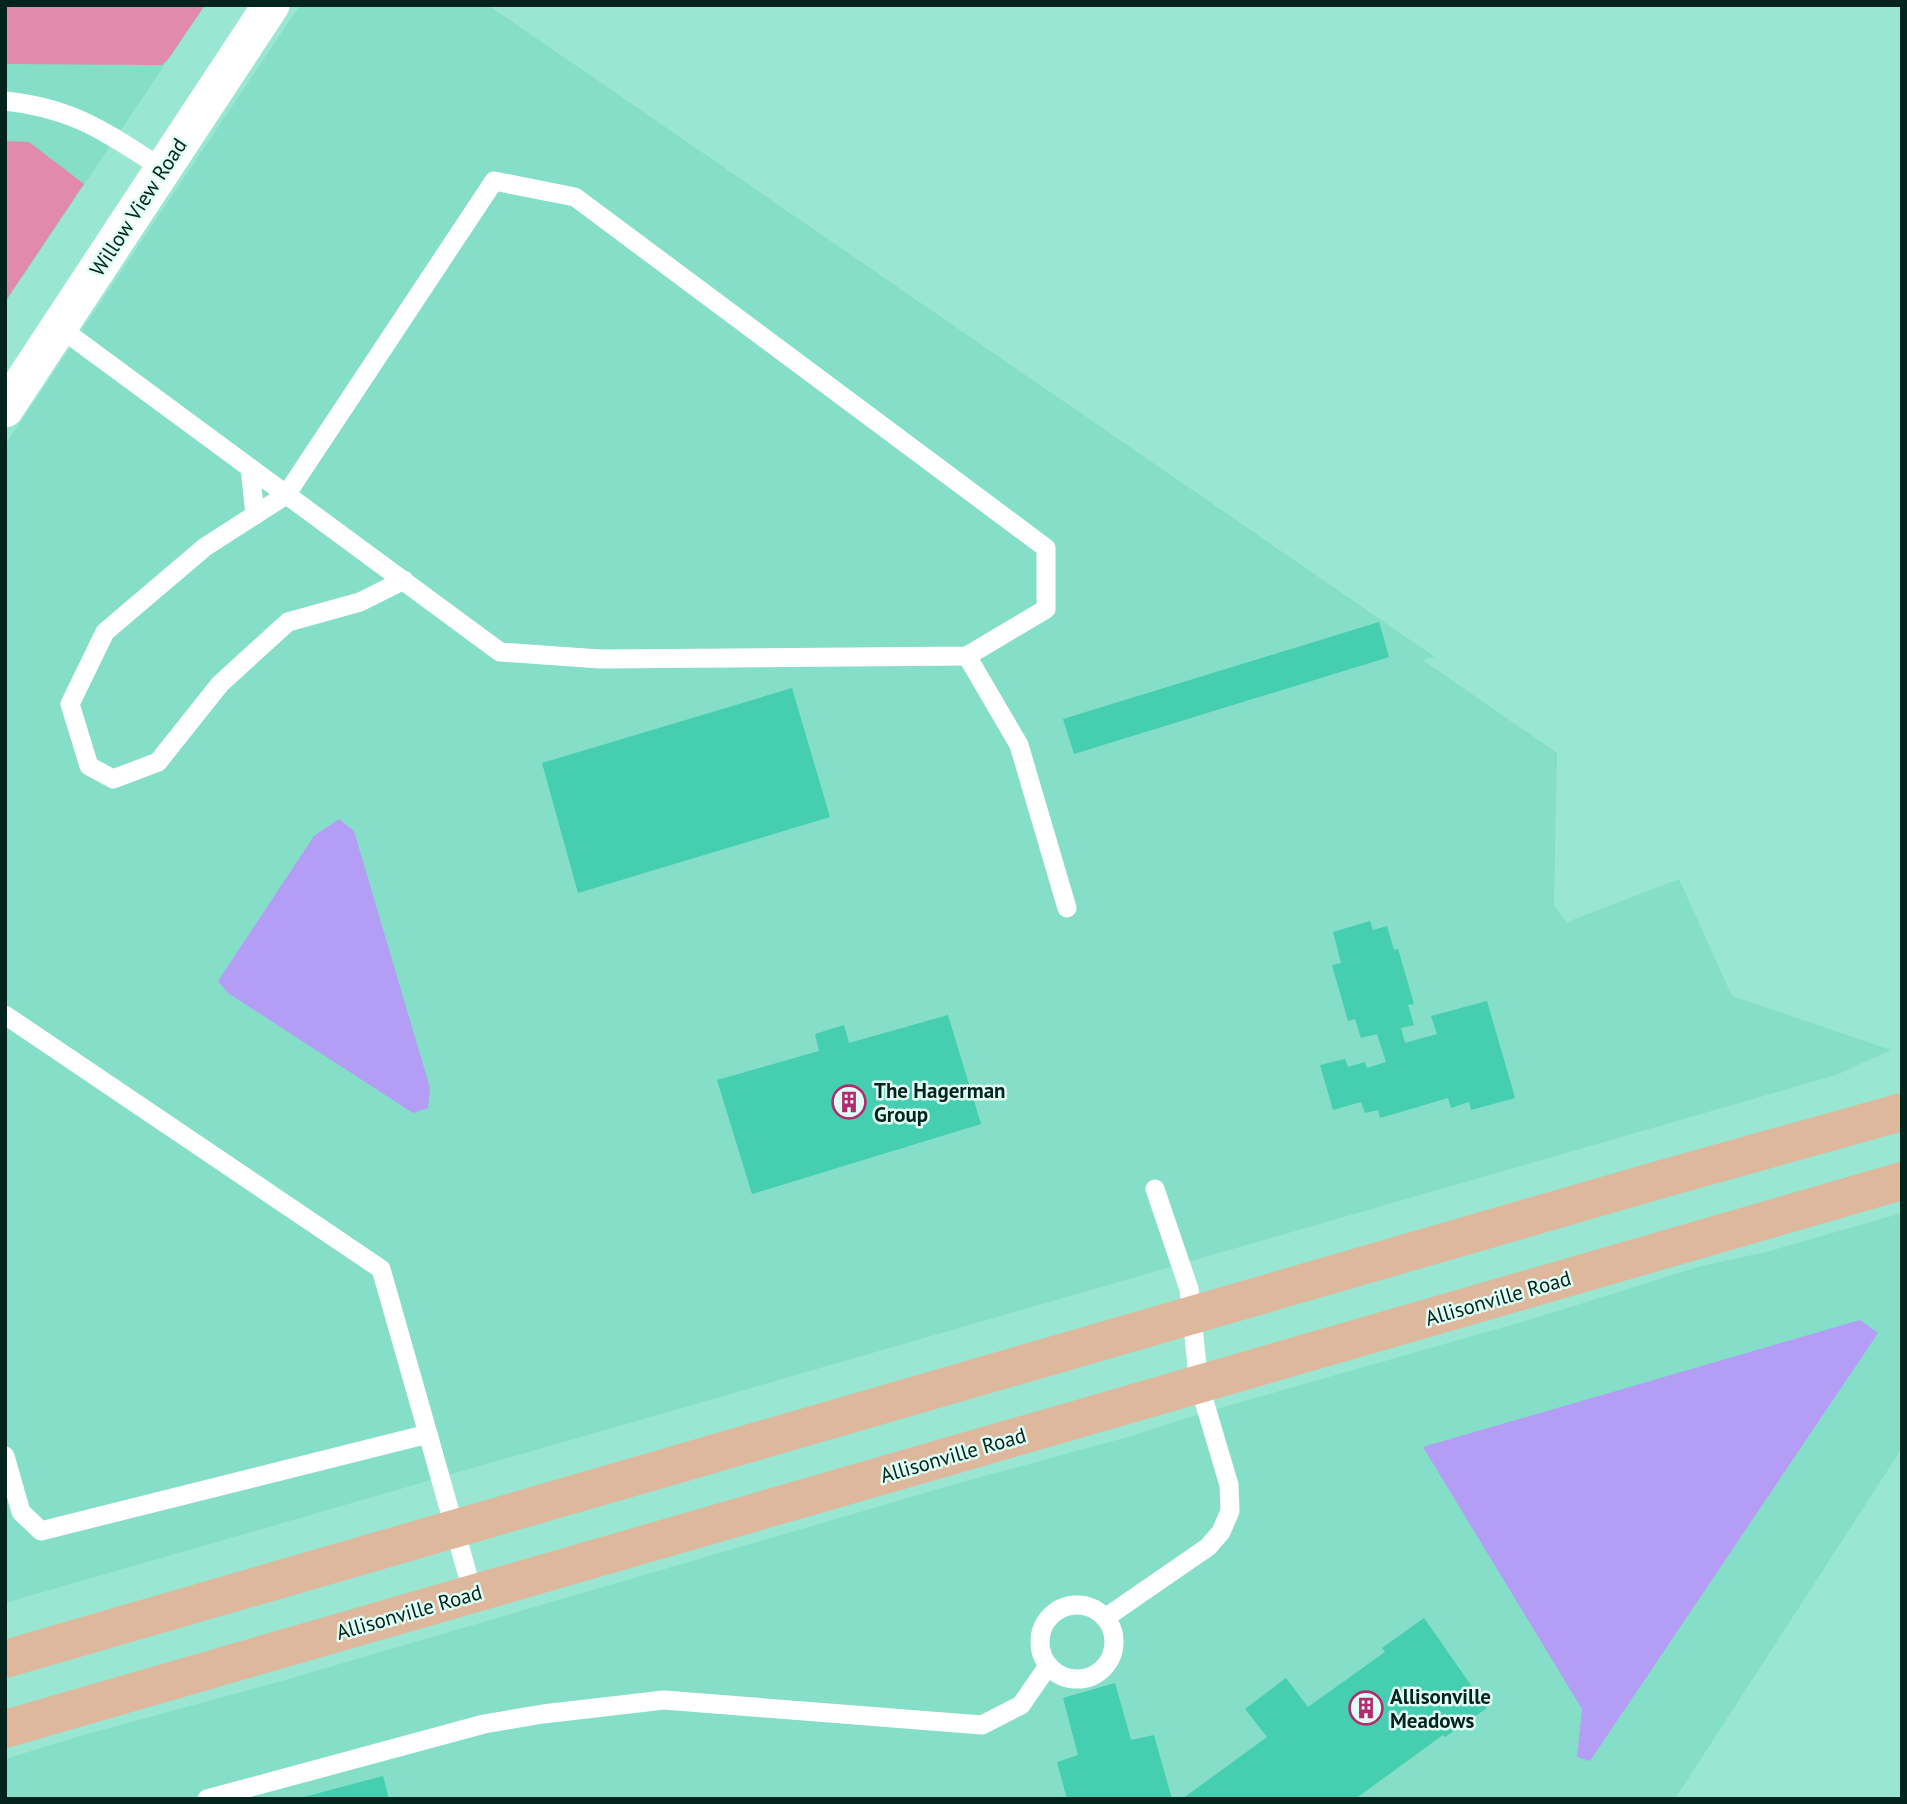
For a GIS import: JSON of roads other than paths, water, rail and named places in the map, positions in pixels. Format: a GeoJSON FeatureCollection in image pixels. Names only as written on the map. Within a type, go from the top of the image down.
{"type":"FeatureCollection","features":[{"type":"Feature","properties":{"kind":"main road"},"geometry":{"type":"LineString","coordinates":[[5,1659],[1902,1112]]}},
{"type":"Feature","properties":{"kind":"main road","name":"Allisonville Road"},"geometry":{"type":"LineString","coordinates":[[5,1729],[1902,1181]]}},
{"type":"Feature","properties":{"kind":"street","name":"Willow View Road"},"geometry":{"type":"LineString","coordinates":[[5,409],[271,5]]}},
{"type":"Feature","properties":{"kind":"lane"},"geometry":{"type":"LineString","coordinates":[[5,101],[36,104],[66,112],[95,126],[163,169]]}},
{"type":"Feature","properties":{"kind":"lane"},"geometry":{"type":"LineString","coordinates":[[59,327],[286,495],[404,580],[500,652],[600,659],[967,656],[1046,609],[1046,548],[575,197],[494,181],[286,495],[205,547],[105,632],[70,704],[89,766],[113,779],[158,762],[220,684],[288,622],[360,602],[404,580]]}},
{"type":"Feature","properties":{"kind":"lane"},"geometry":{"type":"LineString","coordinates":[[250,468],[255,515]]}},
{"type":"Feature","properties":{"kind":"lane"},"geometry":{"type":"LineString","coordinates":[[967,656],[1019,745],[1067,908]]}},
{"type":"Feature","properties":{"kind":"lane"},"geometry":{"type":"LineString","coordinates":[[5,1015],[381,1269],[473,1594]]}},
{"type":"Feature","properties":{"kind":"lane"},"geometry":{"type":"LineString","coordinates":[[1105,1618],[1208,1547],[1221,1532],[1230,1511],[1229,1485],[1199,1384],[1189,1289],[1155,1189]]}},
{"type":"Feature","properties":{"kind":"lane"},"geometry":{"type":"LineString","coordinates":[[5,1456],[21,1512],[41,1531],[428,1434]]}},
{"type":"Feature","properties":{"kind":"lane"},"geometry":{"type":"LineString","coordinates":[[1070,1605],[1083,1605],[1105,1618],[1110,1626],[1113,1645],[1104,1667],[1094,1675],[1070,1678],[1058,1674],[1048,1666],[1042,1655],[1040,1642],[1048,1618],[1070,1605]]}},
{"type":"Feature","properties":{"kind":"lane"},"geometry":{"type":"LineString","coordinates":[[207,1799],[484,1724],[543,1714],[664,1700],[982,1725],[1021,1705],[1048,1666]]}},
{"type":"Feature","properties":{"kind":"place","name":"The Hagerman Group"},"geometry":{"type":"Point","coordinates":[849,1102]}},
{"type":"Feature","properties":{"kind":"place","name":"Allisonville Meadows"},"geometry":{"type":"Point","coordinates":[1366,1708]}}]}
